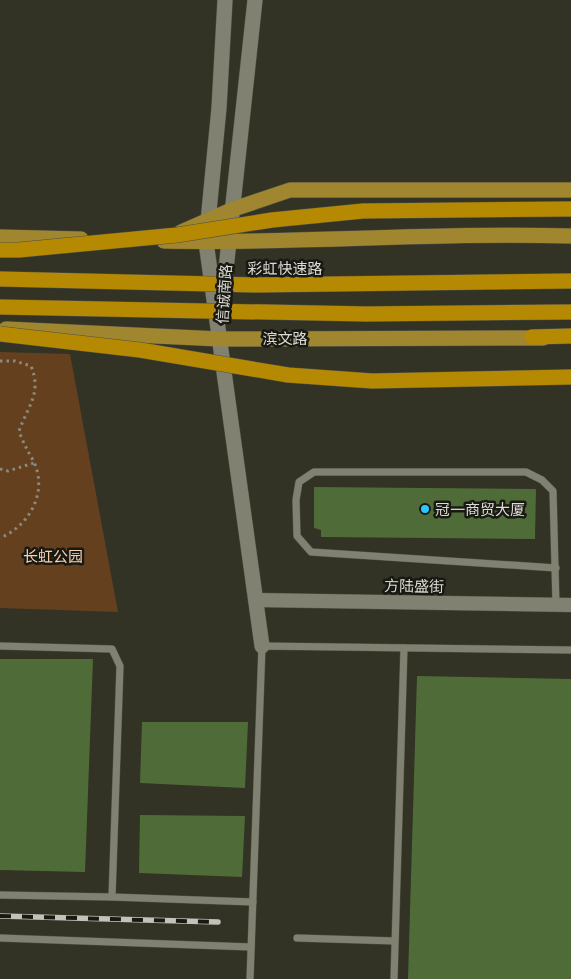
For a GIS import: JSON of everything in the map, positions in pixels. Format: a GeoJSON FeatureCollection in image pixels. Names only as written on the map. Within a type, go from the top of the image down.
{"type":"FeatureCollection","features":[{"type":"Feature","properties":{"kind":"highway"},"geometry":{"type":"LineString","coordinates":[[0,250],[177,235],[272,220],[363,211],[571,209]]}},
{"type":"Feature","properties":{"kind":"highway","name":"彩虹快速路"},"geometry":{"type":"LineString","coordinates":[[0,279],[255,285],[571,281]]}},
{"type":"Feature","properties":{"kind":"highway"},"geometry":{"type":"LineString","coordinates":[[0,307],[366,314],[571,312]]}},
{"type":"Feature","properties":{"kind":"highway"},"geometry":{"type":"LineString","coordinates":[[0,334],[140,350],[288,375],[372,381],[571,377]]}},
{"type":"Feature","properties":{"kind":"highway"},"geometry":{"type":"LineString","coordinates":[[532,336],[571,338]]}},
{"type":"Feature","properties":{"kind":"main road","name":"信诚南路"},"geometry":{"type":"LineString","coordinates":[[220,339],[206,242],[219,108],[225,0]]}},
{"type":"Feature","properties":{"kind":"main road","name":"信诚南路"},"geometry":{"type":"LineString","coordinates":[[220,339],[231,210],[255,0]]}},
{"type":"Feature","properties":{"kind":"main road"},"geometry":{"type":"LineString","coordinates":[[162,241],[231,210],[290,190],[571,190]]}},
{"type":"Feature","properties":{"kind":"main road"},"geometry":{"type":"LineString","coordinates":[[0,237],[206,242],[489,234],[571,236]]}},
{"type":"Feature","properties":{"kind":"main road","name":"滨文路"},"geometry":{"type":"LineString","coordinates":[[0,328],[220,339],[532,336]]}},
{"type":"Feature","properties":{"kind":"main road"},"geometry":{"type":"LineString","coordinates":[[220,339],[262,646]]}},
{"type":"Feature","properties":{"kind":"street","name":"方陆盛街"},"geometry":{"type":"LineString","coordinates":[[256,600],[571,605]]}},
{"type":"Feature","properties":{"kind":"lane"},"geometry":{"type":"LineString","coordinates":[[556,568],[311,552],[297,536],[296,500],[299,482],[314,472],[526,472],[542,480],[554,491],[556,568],[556,605]]}},
{"type":"Feature","properties":{"kind":"lane"},"geometry":{"type":"LineString","coordinates":[[0,646],[112,648],[120,666],[112,897]]}},
{"type":"Feature","properties":{"kind":"lane"},"geometry":{"type":"LineString","coordinates":[[250,979],[262,646],[571,650]]}},
{"type":"Feature","properties":{"kind":"lane"},"geometry":{"type":"LineString","coordinates":[[394,979],[404,648]]}},
{"type":"Feature","properties":{"kind":"lane"},"geometry":{"type":"LineString","coordinates":[[0,895],[253,902]]}},
{"type":"Feature","properties":{"kind":"lane"},"geometry":{"type":"LineString","coordinates":[[0,938],[251,947]]}},
{"type":"Feature","properties":{"kind":"lane"},"geometry":{"type":"LineString","coordinates":[[297,938],[396,941]]}},
{"type":"Feature","properties":{"kind":"path"},"geometry":{"type":"LineString","coordinates":[[0,361],[15,361],[31,366],[36,378],[35,396],[19,431],[24,448],[34,463],[38,480],[36,501],[29,518],[12,533],[0,538]]}},
{"type":"Feature","properties":{"kind":"path"},"geometry":{"type":"LineString","coordinates":[[0,469],[8,471],[34,463]]}},
{"type":"Feature","properties":{"kind":"green space","name":"长虹公园"},"geometry":{"type":"Polygon","coordinates":[[[0,352],[70,354],[118,612],[0,608],[0,352]]]}},
{"type":"Feature","properties":{"kind":"building","name":"冠一商贸大厦"},"geometry":{"type":"Polygon","coordinates":[[[314,487],[536,489],[535,539],[321,537],[321,530],[314,528],[314,487]]]}},
{"type":"Feature","properties":{"kind":"building"},"geometry":{"type":"Polygon","coordinates":[[[0,659],[93,659],[85,872],[0,870],[0,659]]]}},
{"type":"Feature","properties":{"kind":"building"},"geometry":{"type":"Polygon","coordinates":[[[417,676],[571,679],[571,979],[408,979],[417,676]]]}},
{"type":"Feature","properties":{"kind":"building"},"geometry":{"type":"Polygon","coordinates":[[[142,722],[248,722],[245,788],[140,783],[142,722]]]}},
{"type":"Feature","properties":{"kind":"building"},"geometry":{"type":"Polygon","coordinates":[[[140,815],[245,816],[242,877],[139,873],[140,815]]]}},
{"type":"Feature","properties":{"kind":"railway"},"geometry":{"type":"LineString","coordinates":[[0,916],[218,922]]}},
{"type":"Feature","properties":{"kind":"place","name":"冠一商贸大厦"},"geometry":{"type":"Point","coordinates":[425,509]}}]}
